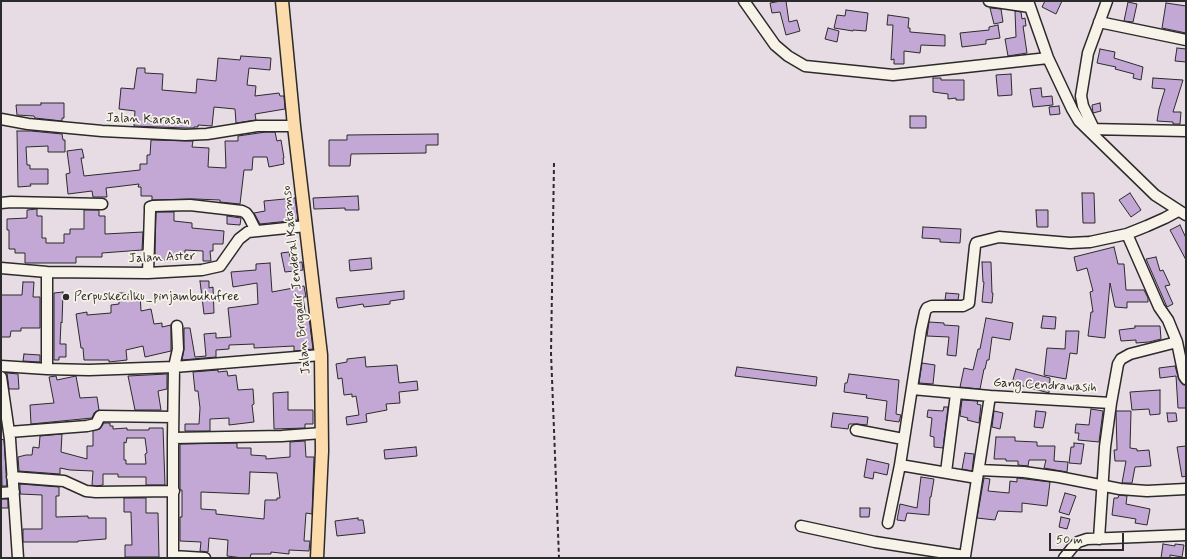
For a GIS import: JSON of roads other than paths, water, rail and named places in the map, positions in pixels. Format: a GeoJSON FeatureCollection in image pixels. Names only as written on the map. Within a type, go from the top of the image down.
{"type":"FeatureCollection","features":[{"type":"Feature","properties":{"kind":"main road","name":"Jalan Brigadir Jenderal Katamso"},"geometry":{"type":"LineString","coordinates":[[282,1],[294,126],[320,355],[322,451],[317,558]]}},
{"type":"Feature","properties":{"kind":"street"},"geometry":{"type":"LineString","coordinates":[[744,1],[775,45],[788,56],[805,66],[893,75],[1048,58]]}},
{"type":"Feature","properties":{"kind":"street"},"geometry":{"type":"LineString","coordinates":[[990,1],[1029,4],[1048,58],[1072,110],[1155,195],[1182,213]]}},
{"type":"Feature","properties":{"kind":"street"},"geometry":{"type":"LineString","coordinates":[[1090,129],[1083,106],[1082,96],[1088,54],[1107,1]]}},
{"type":"Feature","properties":{"kind":"street"},"geometry":{"type":"LineString","coordinates":[[1099,22],[1186,40]]}},
{"type":"Feature","properties":{"kind":"street","name":"Jalan Karasan"},"geometry":{"type":"LineString","coordinates":[[1,119],[28,124],[102,132],[185,135],[207,134],[257,126],[294,126]]}},
{"type":"Feature","properties":{"kind":"street"},"geometry":{"type":"LineString","coordinates":[[1090,129],[1186,131]]}},
{"type":"Feature","properties":{"kind":"street"},"geometry":{"type":"LineString","coordinates":[[1,203],[102,204]]}},
{"type":"Feature","properties":{"kind":"street"},"geometry":{"type":"LineString","coordinates":[[148,273],[150,207],[190,205],[242,211],[249,217],[256,231]]}},
{"type":"Feature","properties":{"kind":"street"},"geometry":{"type":"LineString","coordinates":[[888,523],[900,464],[925,312],[930,306],[963,306],[968,304],[976,244],[991,238],[999,237],[1070,243],[1090,242],[1127,234],[1165,218],[1182,213]]}},
{"type":"Feature","properties":{"kind":"street","name":"Jalan Aster"},"geometry":{"type":"LineString","coordinates":[[1,268],[47,272],[148,273],[202,270],[220,266],[239,239],[248,232],[306,226]]}},
{"type":"Feature","properties":{"kind":"street"},"geometry":{"type":"LineString","coordinates":[[1127,234],[1159,307],[1170,324],[1177,342],[1184,376],[1186,379]]}},
{"type":"Feature","properties":{"kind":"street"},"geometry":{"type":"LineString","coordinates":[[47,272],[47,369]]}},
{"type":"Feature","properties":{"kind":"street"},"geometry":{"type":"LineString","coordinates":[[177,326],[178,349],[174,367],[173,417],[173,557],[206,558]]}},
{"type":"Feature","properties":{"kind":"street"},"geometry":{"type":"LineString","coordinates":[[1111,403],[1118,364],[1121,359],[1130,354],[1177,342]]}},
{"type":"Feature","properties":{"kind":"street"},"geometry":{"type":"LineString","coordinates":[[1,366],[88,370],[174,367],[320,355]]}},
{"type":"Feature","properties":{"kind":"street"},"geometry":{"type":"LineString","coordinates":[[1,377],[9,432],[18,558]]}},
{"type":"Feature","properties":{"kind":"street","name":"Gang Cendrawasih"},"geometry":{"type":"LineString","coordinates":[[912,389],[956,394],[1111,403],[1105,448],[1099,539]]}},
{"type":"Feature","properties":{"kind":"street"},"geometry":{"type":"LineString","coordinates":[[946,472],[956,394]]}},
{"type":"Feature","properties":{"kind":"street"},"geometry":{"type":"LineString","coordinates":[[801,526],[875,542],[965,557],[990,396]]}},
{"type":"Feature","properties":{"kind":"street"},"geometry":{"type":"LineString","coordinates":[[9,432],[87,426],[96,424],[100,416],[173,417]]}},
{"type":"Feature","properties":{"kind":"street"},"geometry":{"type":"LineString","coordinates":[[856,430],[903,439]]}},
{"type":"Feature","properties":{"kind":"street"},"geometry":{"type":"LineString","coordinates":[[173,438],[282,436],[322,433]]}},
{"type":"Feature","properties":{"kind":"street"},"geometry":{"type":"LineString","coordinates":[[900,464],[946,472],[978,474],[1024,472],[1084,481],[1120,489],[1147,491],[1186,489]]}},
{"type":"Feature","properties":{"kind":"street"},"geometry":{"type":"LineString","coordinates":[[12,477],[64,481],[86,490],[96,492],[174,491]]}},
{"type":"Feature","properties":{"kind":"street"},"geometry":{"type":"LineString","coordinates":[[1,493],[14,492]]}},
{"type":"Feature","properties":{"kind":"street"},"geometry":{"type":"LineString","coordinates":[[1064,558],[1078,542],[1087,539],[1186,535]]}},
{"type":"Feature","properties":{"kind":"place","name":"Perpuskecilku_pinjambukufree"},"geometry":{"type":"Point","coordinates":[66,297]}}]}
